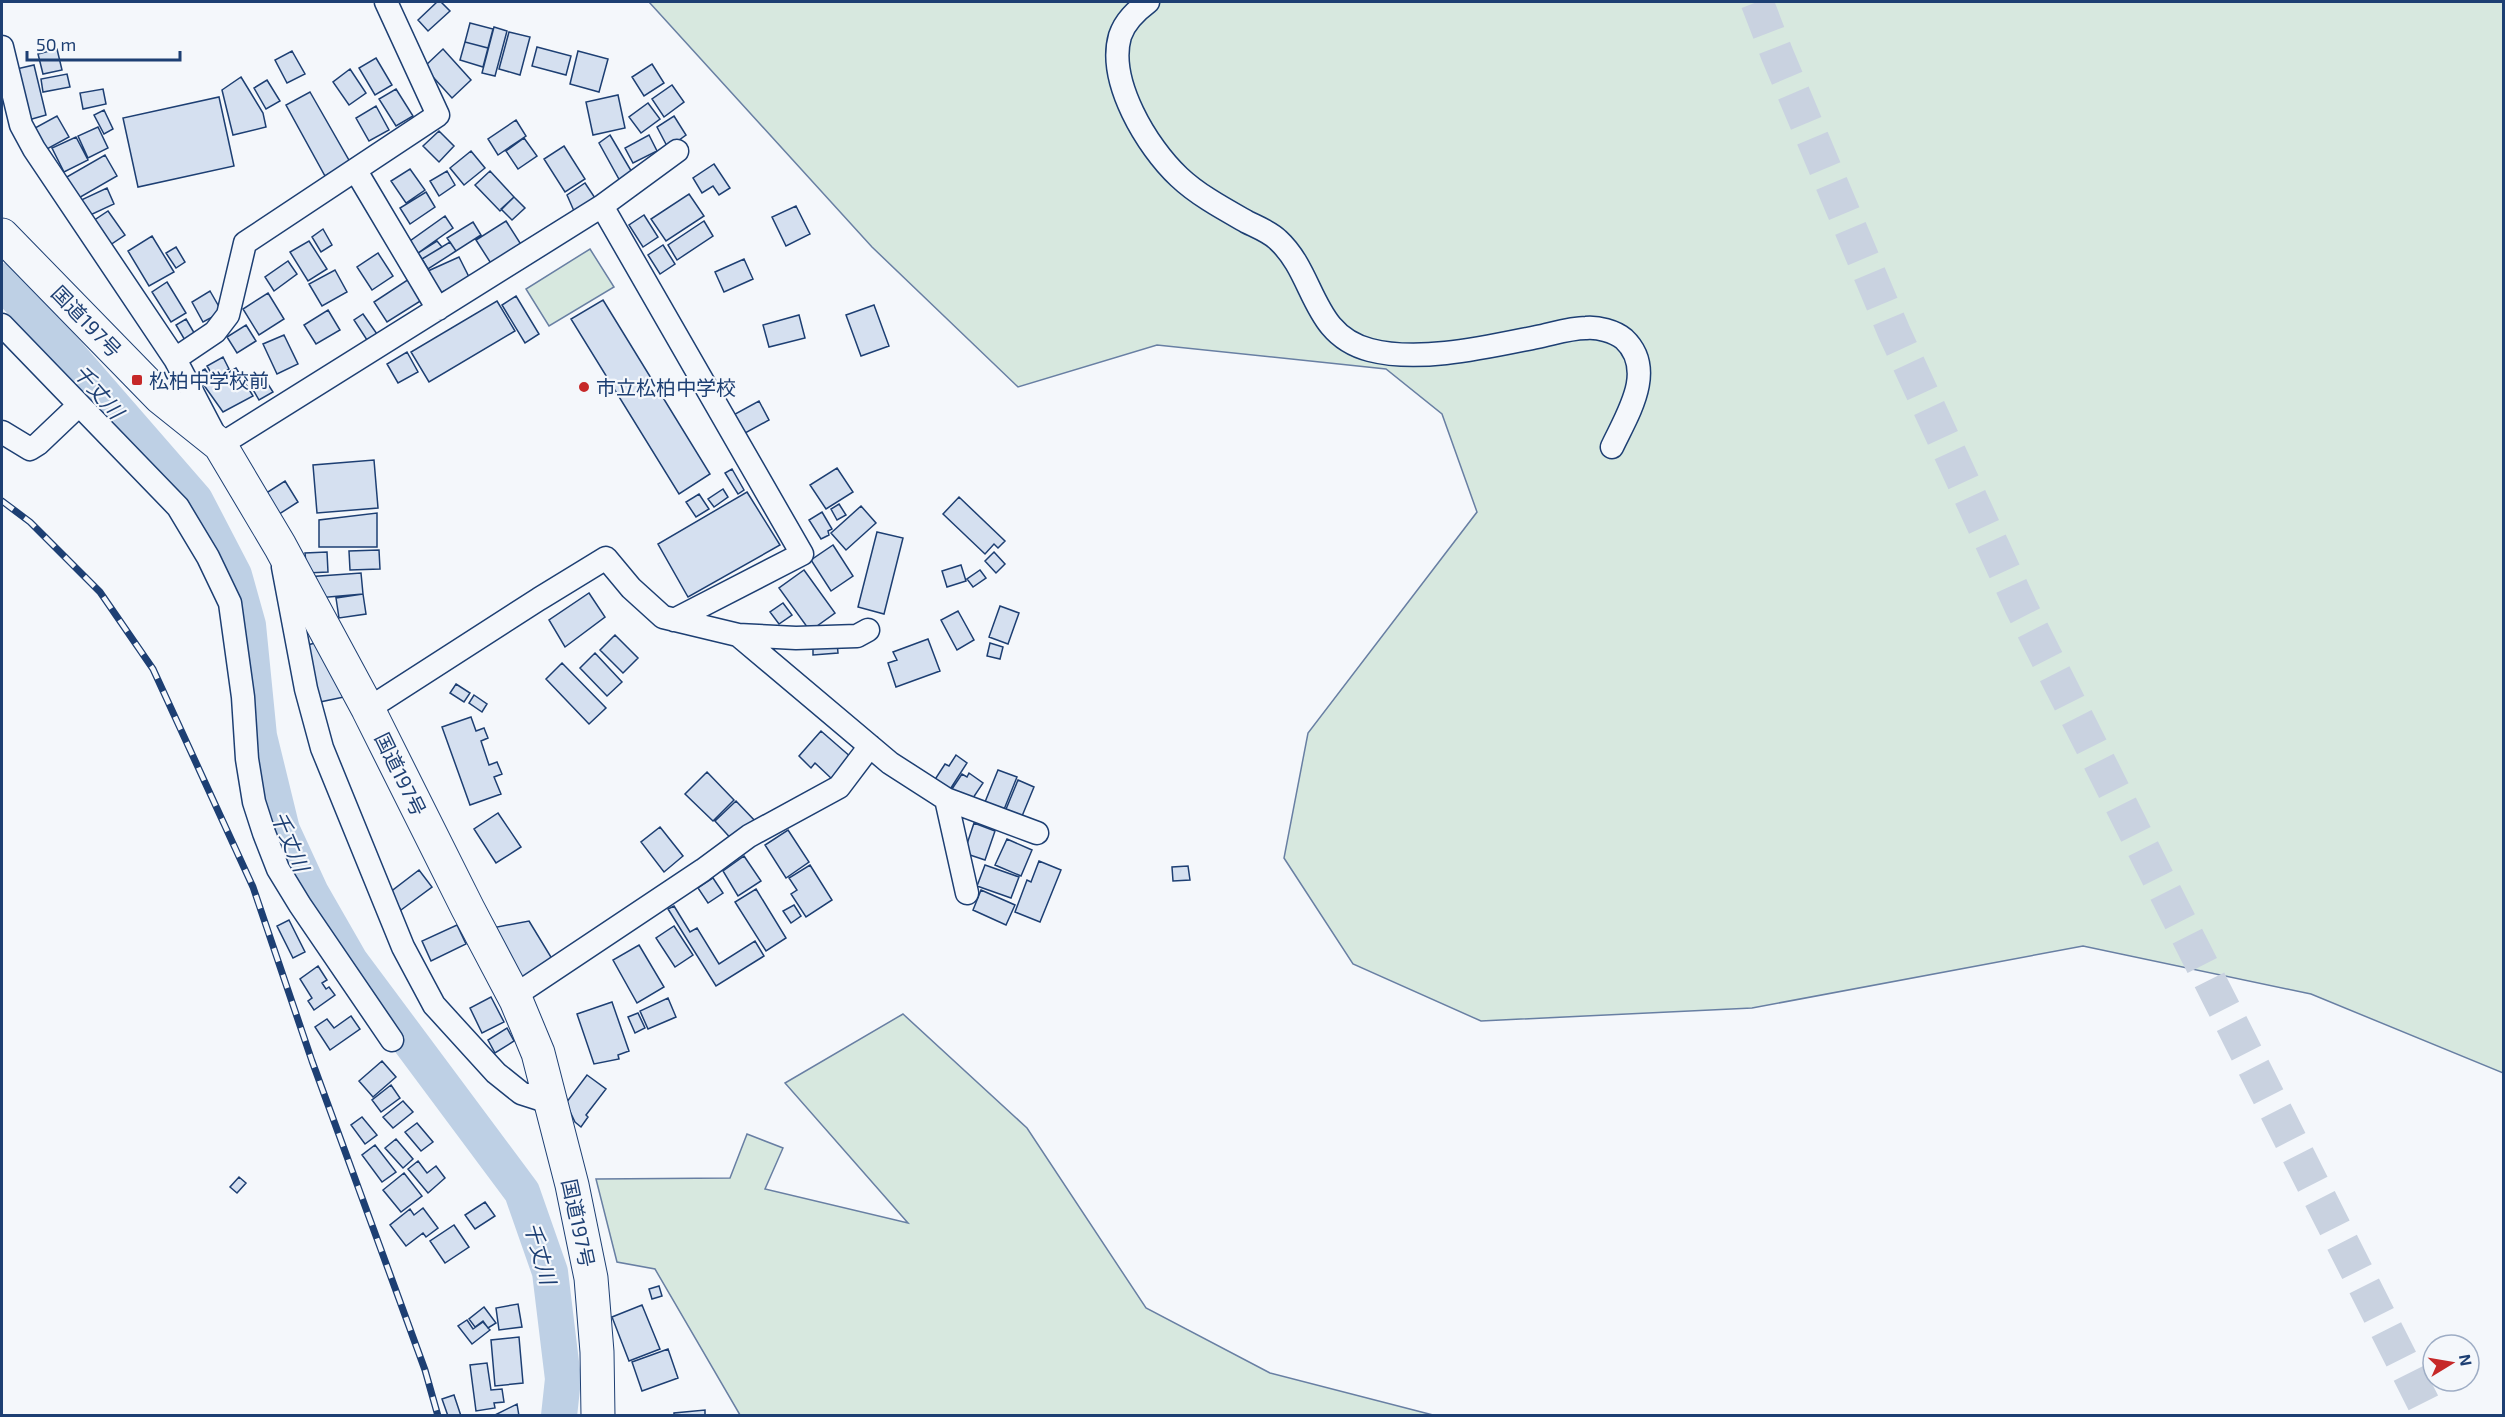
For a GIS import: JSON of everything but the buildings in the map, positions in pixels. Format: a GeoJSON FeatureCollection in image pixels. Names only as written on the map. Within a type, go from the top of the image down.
{"type":"FeatureCollection","features":[{"type":"Feature","properties":{"kind":"highway","name":"国道197号"},"geometry":{"type":"LineString","coordinates":[[2,235],[159,398],[220,445],[280,546],[368,709],[514,996],[538,1053],[572,1185],[591,1278],[597,1352],[598,1416]]}},
{"type":"Feature","properties":{"kind":"street"},"geometry":{"type":"LineString","coordinates":[[175,359],[215,332],[228,315],[245,243],[438,115],[386,2]]}},
{"type":"Feature","properties":{"kind":"street"},"geometry":{"type":"LineString","coordinates":[[1148,2],[1131,16],[1120,35],[1117,62],[1128,100],[1150,144],[1179,177],[1225,210],[1277,238],[1296,261],[1318,308],[1332,329],[1346,341],[1371,351],[1416,355],[1488,346],[1585,328],[1612,332],[1625,340],[1638,362],[1640,372],[1634,402],[1612,447]]}},
{"type":"Feature","properties":{"kind":"street"},"geometry":{"type":"LineString","coordinates":[[2,46],[21,125],[34,149],[175,359],[220,445],[602,206],[677,151]]}},
{"type":"Feature","properties":{"kind":"street"},"geometry":{"type":"LineString","coordinates":[[356,171],[438,309]]}},
{"type":"Feature","properties":{"kind":"street"},"geometry":{"type":"LineString","coordinates":[[602,206],[802,554],[674,620]]}},
{"type":"Feature","properties":{"kind":"street"},"geometry":{"type":"LineString","coordinates":[[2,325],[178,507],[208,557],[230,603],[243,698],[247,759],[254,802],[264,833],[278,869],[289,887],[392,1040]]}},
{"type":"Feature","properties":{"kind":"street"},"geometry":{"type":"LineString","coordinates":[[2,432],[30,449],[79,405]]}},
{"type":"Feature","properties":{"kind":"street"},"geometry":{"type":"LineString","coordinates":[[280,546],[306,689],[322,748],[403,947],[434,1005],[496,1073],[521,1093],[549,1102]]}},
{"type":"Feature","properties":{"kind":"street"},"geometry":{"type":"LineString","coordinates":[[368,709],[606,558],[639,595],[663,617],[738,634],[796,638],[857,636],[868,630]]}},
{"type":"Feature","properties":{"kind":"street"},"geometry":{"type":"LineString","coordinates":[[738,634],[890,763],[946,799],[1036,833]]}},
{"type":"Feature","properties":{"kind":"street"},"geometry":{"type":"LineString","coordinates":[[514,996],[703,870],[749,836],[839,787],[870,746]]}},
{"type":"Feature","properties":{"kind":"street"},"geometry":{"type":"LineString","coordinates":[[946,799],[967,893]]}},
{"type":"Feature","properties":{"kind":"shaded area"},"geometry":{"type":"Polygon","coordinates":[[[649,2],[2503,2],[2503,1073],[2311,994],[2083,946],[1752,1008],[1481,1021],[1353,964],[1284,858],[1308,733],[1477,512],[1442,414],[1386,369],[1157,345],[1018,387],[872,247],[649,2]]]}},
{"type":"Feature","properties":{"kind":"shaded area"},"geometry":{"type":"Polygon","coordinates":[[[590,249],[614,287],[549,326],[526,289],[590,249]]]}},
{"type":"Feature","properties":{"kind":"shaded area"},"geometry":{"type":"Polygon","coordinates":[[[903,1014],[1027,1128],[1146,1308],[1270,1373],[1433,1415],[740,1415],[655,1269],[617,1262],[596,1179],[730,1178],[747,1134],[783,1148],[765,1189],[908,1223],[785,1083],[903,1014]]]}},
{"type":"Feature","properties":{"kind":"waterway","name":"千丈川"},"geometry":{"type":"LineString","coordinates":[[2,281],[195,500],[234,575],[248,625],[259,736],[282,830],[311,893],[350,961],[522,1192],[550,1272],[563,1379],[559,1416]]}},
{"type":"Feature","properties":{"kind":"tunnel"},"geometry":{"type":"LineString","coordinates":[[1757,2],[1894,332],[2021,607],[2430,1416]]}},
{"type":"Feature","properties":{"kind":"railway"},"geometry":{"type":"LineString","coordinates":[[2,501],[30,522],[100,592],[153,669],[253,887],[312,1061],[425,1370],[438,1416]]}},
{"type":"Feature","properties":{"kind":"place","name":"松柏中学校前"},"geometry":{"type":"Point","coordinates":[137,380]}},
{"type":"Feature","properties":{"kind":"place","name":"市立松柏中学校"},"geometry":{"type":"Point","coordinates":[584,387]}}]}
